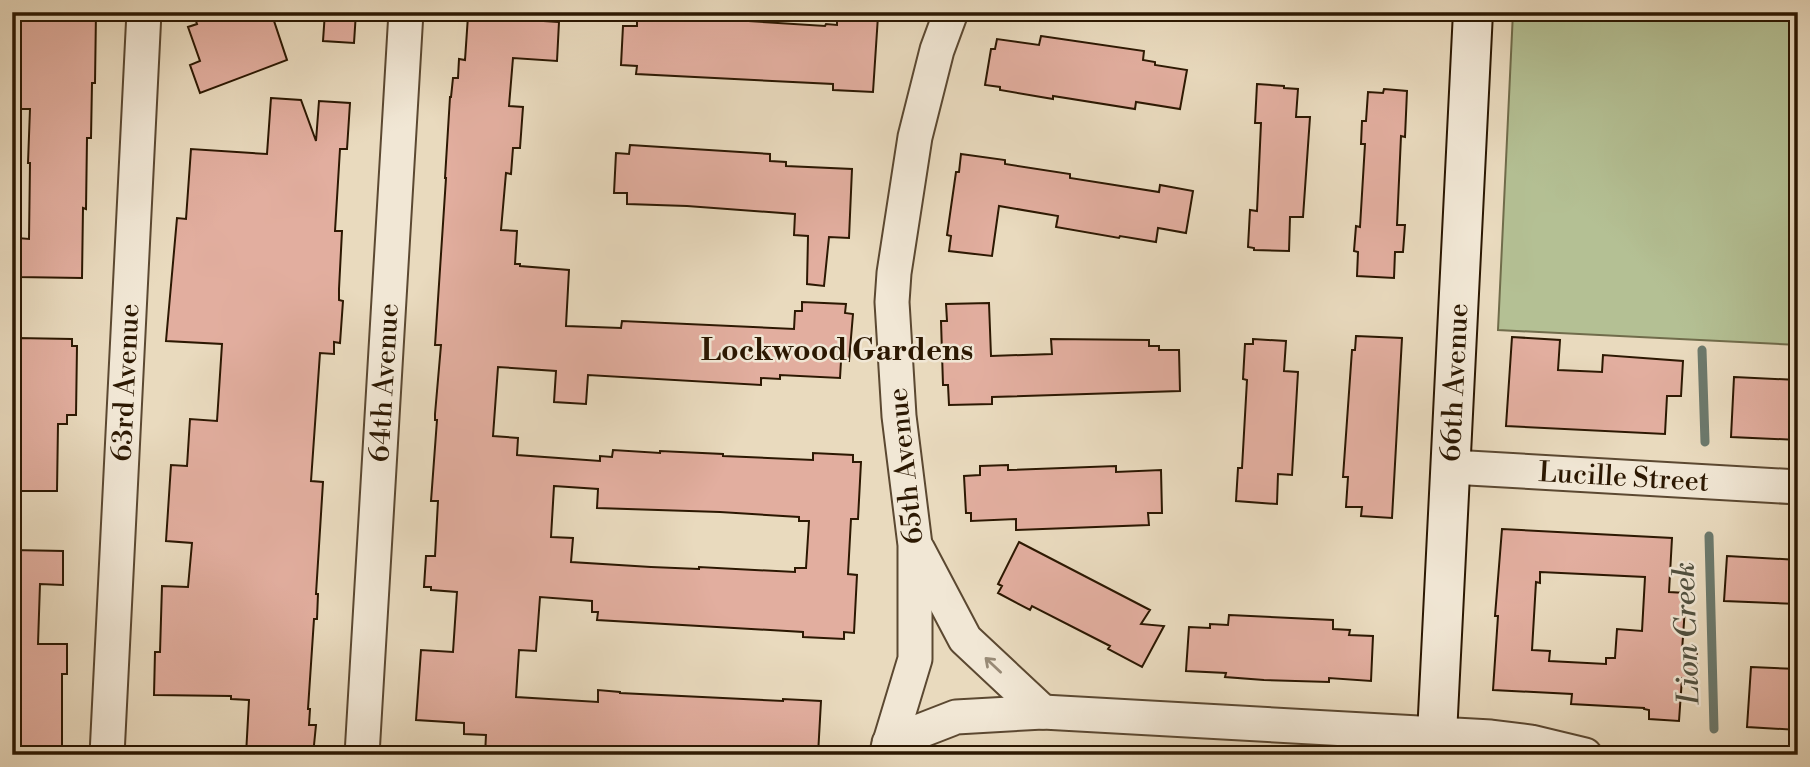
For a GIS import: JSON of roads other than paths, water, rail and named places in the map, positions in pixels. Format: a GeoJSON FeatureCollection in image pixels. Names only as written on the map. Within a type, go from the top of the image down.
{"type":"FeatureCollection","features":[{"type":"Feature","properties":{"kind":"street","name":"63rd Avenue"},"geometry":{"type":"LineString","coordinates":[[107,755],[144,12]]}},
{"type":"Feature","properties":{"kind":"street","name":"64th Avenue"},"geometry":{"type":"LineString","coordinates":[[362,755],[406,12]]}},
{"type":"Feature","properties":{"kind":"street","name":"65th Avenue"},"geometry":{"type":"LineString","coordinates":[[887,749],[915,659],[915,545],[900,416],[892,302],[894,272],[915,136],[937,50],[951,12]]}},
{"type":"Feature","properties":{"kind":"street","name":"66th Avenue"},"geometry":{"type":"LineString","coordinates":[[1437,745],[1473,12]]}},
{"type":"Feature","properties":{"kind":"street","name":"Lucille Street"},"geometry":{"type":"LineString","coordinates":[[1451,467],[1798,487]]}},
{"type":"Feature","properties":{"kind":"street"},"geometry":{"type":"LineString","coordinates":[[915,545],[965,639],[1043,712]]}},
{"type":"Feature","properties":{"kind":"street"},"geometry":{"type":"LineString","coordinates":[[887,749],[956,717],[1043,712],[1437,745],[1491,737],[1531,742],[1585,755]]}},
{"type":"Feature","properties":{"kind":"waterway","name":"Lion Creek"},"geometry":{"type":"LineString","coordinates":[[1702,350],[1705,442]]}},
{"type":"Feature","properties":{"kind":"waterway","name":"Lion Creek"},"geometry":{"type":"LineString","coordinates":[[1709,536],[1714,729]]}},
{"type":"Feature","properties":{"kind":"district","name":"Lockwood Gardens"},"geometry":{"type":"Point","coordinates":[837,351]}}]}
